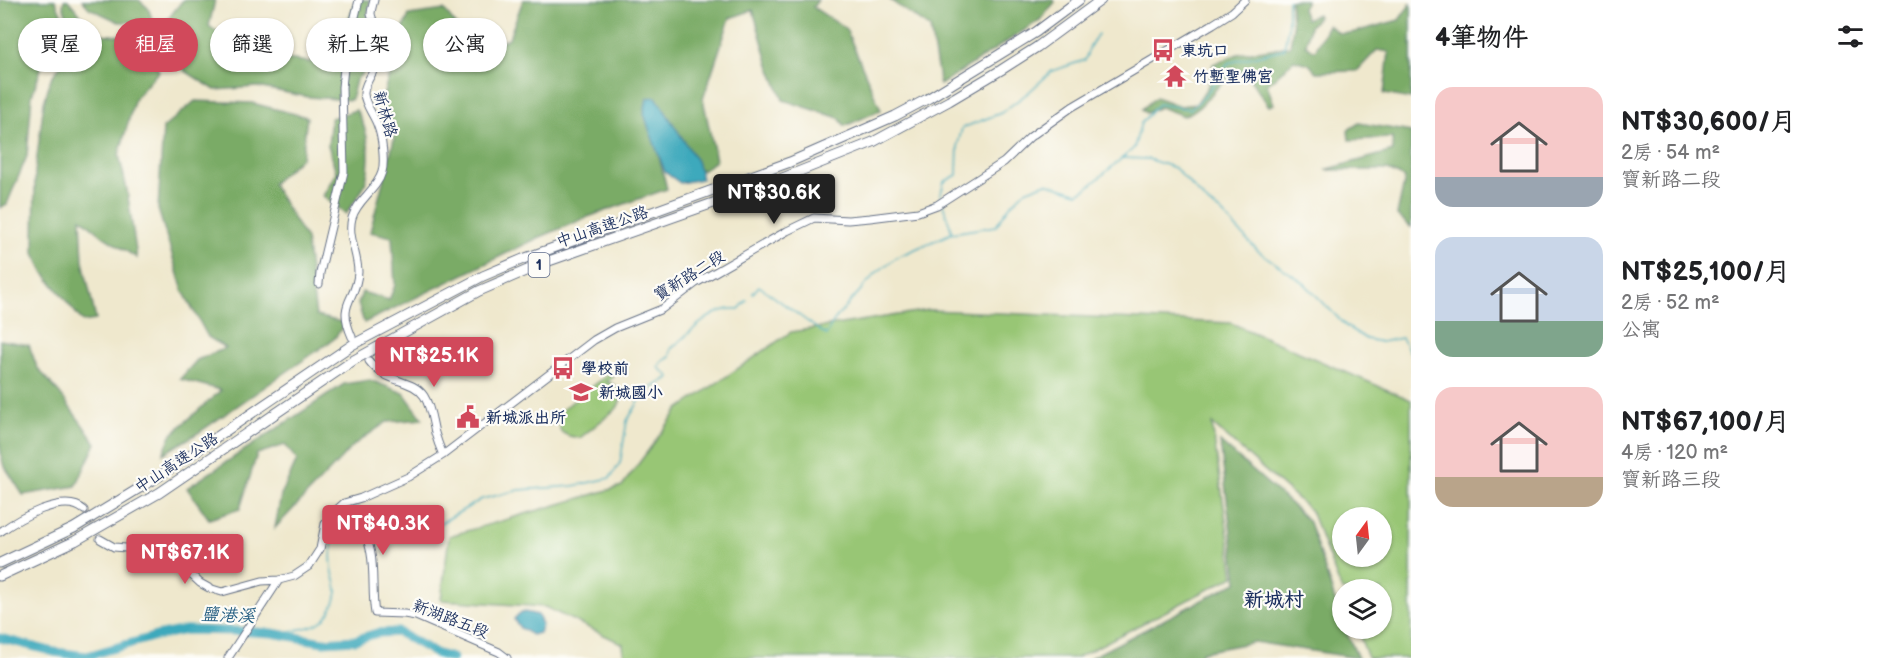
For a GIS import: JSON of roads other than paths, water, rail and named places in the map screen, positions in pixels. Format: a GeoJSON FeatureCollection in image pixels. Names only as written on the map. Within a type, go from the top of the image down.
{"type":"FeatureCollection","features":[{"type":"Feature","properties":{"kind":"highway","name":"中山高速公路"},"geometry":{"type":"LineString","coordinates":[[0,563],[74,528],[206,446],[352,345],[452,292],[483,276],[542,252],[809,155],[896,116],[929,99],[1036,32],[1079,0]]}},
{"type":"Feature","properties":{"kind":"highway","name":"中山高速公路"},"geometry":{"type":"LineString","coordinates":[[0,576],[75,541],[159,493],[354,360],[479,291],[546,262],[770,183],[873,142],[940,106],[1010,64],[1101,0]]}},
{"type":"Feature","properties":{"kind":"street"},"geometry":{"type":"LineString","coordinates":[[320,284],[320,273],[344,172],[342,87],[345,59],[359,0]]}},
{"type":"Feature","properties":{"kind":"street","name":"新林路"},"geometry":{"type":"LineString","coordinates":[[352,337],[346,323],[346,308],[357,281],[358,270],[351,230],[352,216],[376,184],[382,171],[382,147],[378,127],[366,104],[363,92],[366,83],[378,66],[382,48],[379,30],[371,13],[374,0]]}},
{"type":"Feature","properties":{"kind":"street","name":"寶新路二段"},"geometry":{"type":"LineString","coordinates":[[334,512],[344,503],[408,477],[443,455],[594,340],[615,328],[662,309],[696,283],[788,231],[814,218],[848,220],[918,212],[937,205],[1004,162],[1030,137],[1072,107],[1213,24],[1245,0]]}},
{"type":"Feature","properties":{"kind":"street"},"geometry":{"type":"LineString","coordinates":[[369,362],[376,371],[412,386],[423,394],[429,405],[443,455]]}},
{"type":"Feature","properties":{"kind":"street"},"geometry":{"type":"LineString","coordinates":[[0,532],[23,518],[49,507],[70,504],[78,505],[84,510]]}},
{"type":"Feature","properties":{"kind":"street"},"geometry":{"type":"LineString","coordinates":[[100,539],[114,547],[137,549],[171,562],[184,568],[200,583],[222,592],[262,581],[294,576],[309,566],[320,549],[325,524],[334,512]]}},
{"type":"Feature","properties":{"kind":"street","name":"新湖路五段"},"geometry":{"type":"LineString","coordinates":[[334,512],[364,533],[372,560],[372,597],[375,613],[416,616],[499,652],[507,658]]}},
{"type":"Feature","properties":{"kind":"street"},"geometry":{"type":"LineString","coordinates":[[228,658],[279,580]]}},
{"type":"Feature","properties":{"kind":"water"},"geometry":{"type":"Polygon","coordinates":[[[656,97],[697,161],[702,179],[680,183],[665,172],[644,113],[647,98],[656,97]]]}},
{"type":"Feature","properties":{"kind":"water"},"geometry":{"type":"Polygon","coordinates":[[[525,612],[538,615],[542,625],[539,633],[532,635],[520,628],[514,619],[525,612]]]}},
{"type":"Feature","properties":{"kind":"waterway"},"geometry":{"type":"LineString","coordinates":[[753,293],[759,286],[826,335],[835,319],[876,273],[897,257],[952,233],[996,226],[1009,207],[1025,191],[1046,183],[1078,193],[1086,189],[1134,148],[1141,123],[1158,104],[1190,109],[1204,97],[1228,63],[1284,49],[1288,27],[1288,0]]}},
{"type":"Feature","properties":{"kind":"waterway"},"geometry":{"type":"LineString","coordinates":[[941,201],[944,182],[957,175],[958,144],[962,128],[1001,113],[1052,71],[1085,60],[1098,34]]}},
{"type":"Feature","properties":{"kind":"waterway"},"geometry":{"type":"LineString","coordinates":[[1122,158],[1148,159],[1175,168],[1258,251],[1304,283],[1346,326],[1366,339],[1381,342],[1402,338],[1411,354]]}},
{"type":"Feature","properties":{"kind":"waterway"},"geometry":{"type":"LineString","coordinates":[[943,205],[952,232]]}},
{"type":"Feature","properties":{"kind":"waterway"},"geometry":{"type":"LineString","coordinates":[[345,515],[350,508],[356,507],[387,521],[416,525],[439,524],[482,499],[519,490],[573,486],[610,478],[620,463],[627,421],[644,393],[670,377],[658,367],[670,357],[671,349],[711,316],[729,309],[739,309],[747,300]]}},
{"type":"Feature","properties":{"kind":"waterway"},"geometry":{"type":"LineString","coordinates":[[272,633],[311,626],[322,621],[330,611],[337,592],[331,555],[334,536],[342,519]]}},
{"type":"Feature","properties":{"kind":"waterway","name":"鹽港溪"},"geometry":{"type":"LineString","coordinates":[[0,638],[54,652],[87,656],[156,636],[186,630],[272,633],[323,642],[355,640],[377,633],[398,632],[435,653],[452,658]]}},
{"type":"Feature","properties":{"kind":"tunnel"},"geometry":{"type":"LineString","coordinates":[[84,510],[100,539]]}},
{"type":"Feature","properties":{"kind":"place","name":"東坑口"},"geometry":{"type":"Point","coordinates":[1163,50]}},
{"type":"Feature","properties":{"kind":"place","name":"竹塹聖佛宮"},"geometry":{"type":"Point","coordinates":[1175,76]}},
{"type":"Feature","properties":{"kind":"place","name":"學校前"},"geometry":{"type":"Point","coordinates":[563,368]}},
{"type":"Feature","properties":{"kind":"place","name":"新城國小"},"geometry":{"type":"Point","coordinates":[581,392]}},
{"type":"Feature","properties":{"kind":"place","name":"新城派出所"},"geometry":{"type":"Point","coordinates":[468,417]}},
{"type":"Feature","properties":{"kind":"district","name":"新城村"},"geometry":{"type":"Point","coordinates":[1274,599]}}]}
